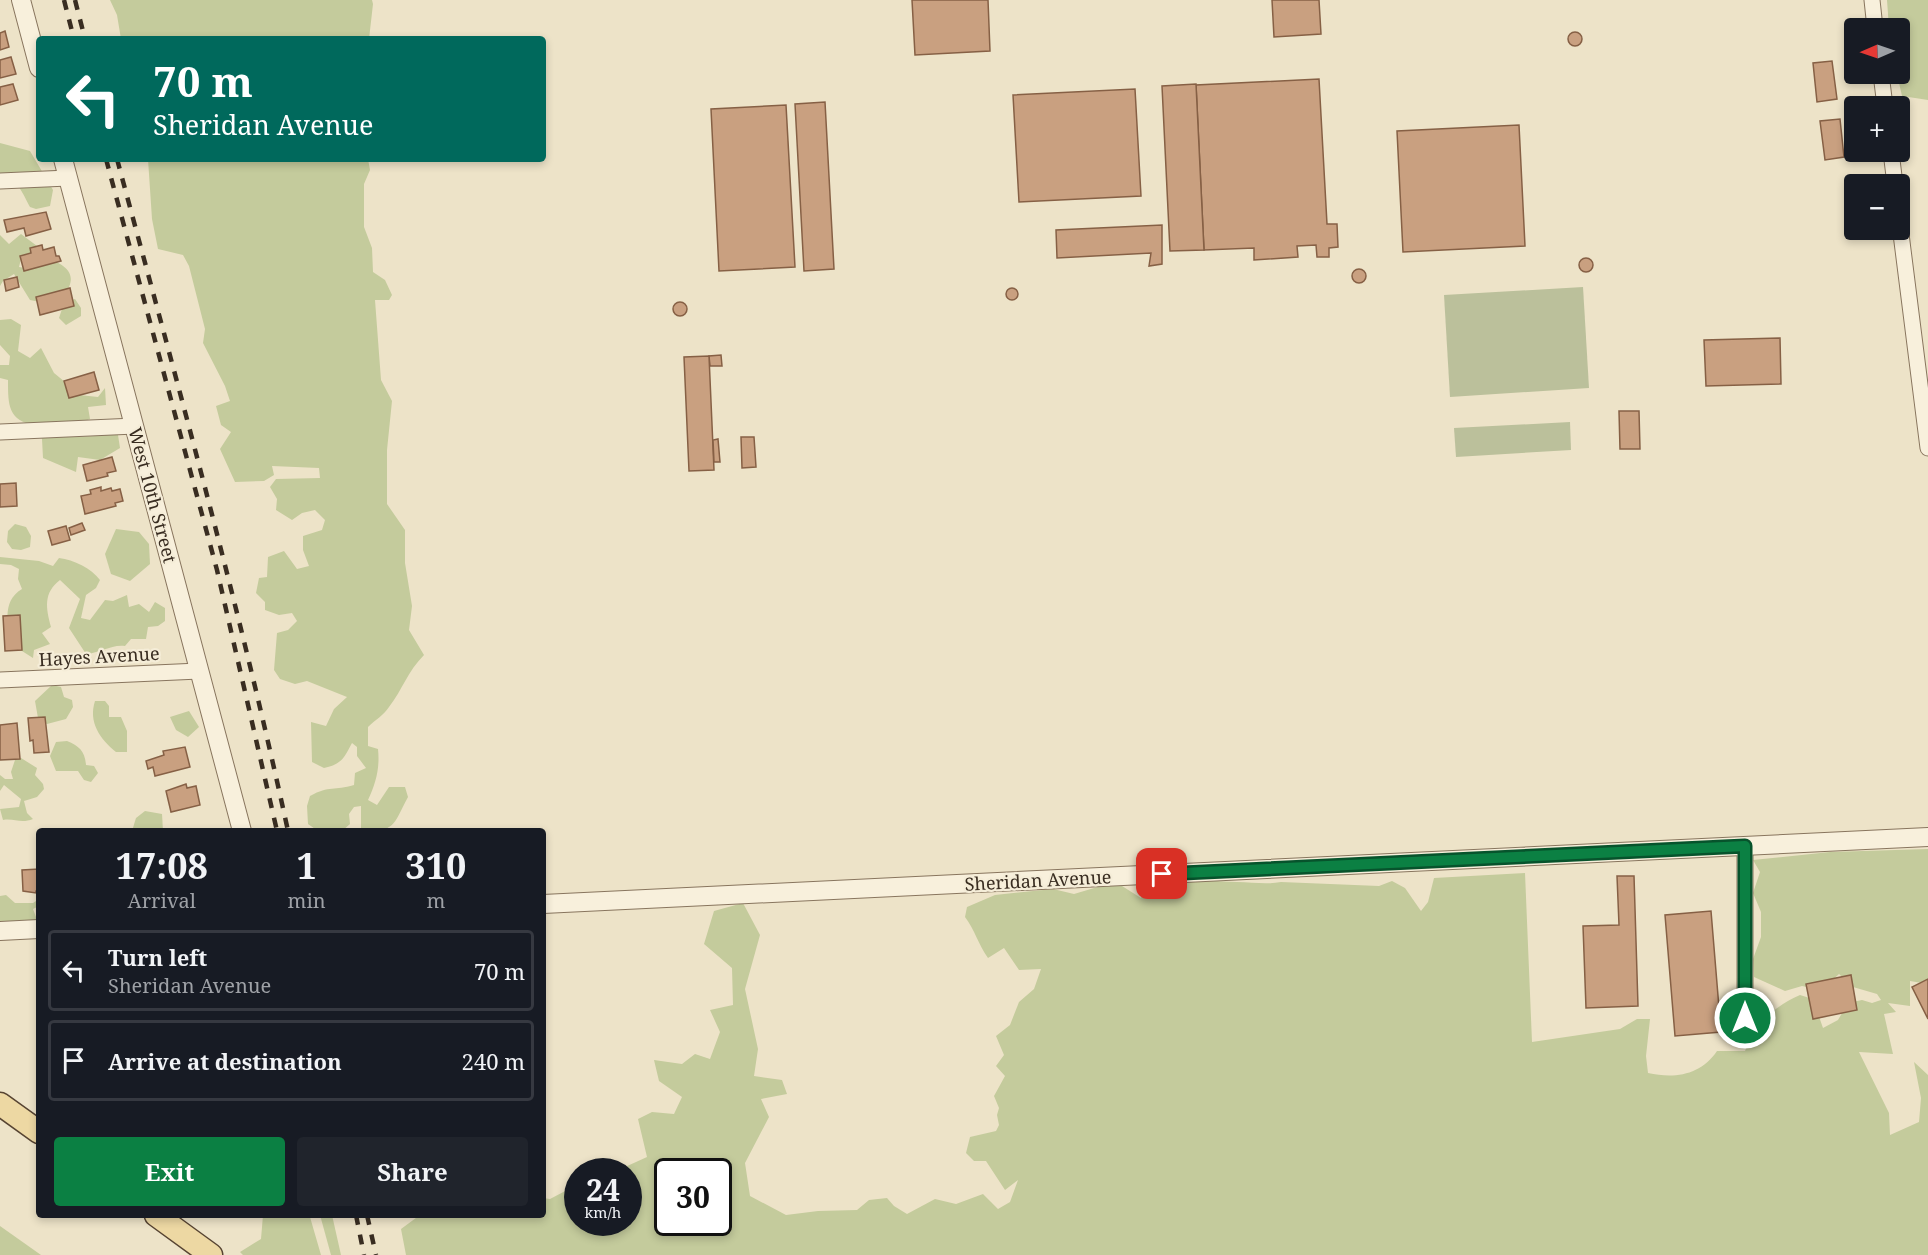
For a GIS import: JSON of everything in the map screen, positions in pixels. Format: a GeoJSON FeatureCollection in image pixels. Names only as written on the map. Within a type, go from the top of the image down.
{"type":"FeatureCollection","features":[{"type":"Feature","properties":{"kind":"main road"},"geometry":{"type":"LineString","coordinates":[[0,1104],[36,1130]]}},
{"type":"Feature","properties":{"kind":"main road"},"geometry":{"type":"LineString","coordinates":[[160,1218],[211,1255]]}},
{"type":"Feature","properties":{"kind":"street"},"geometry":{"type":"LineString","coordinates":[[21,0],[36,58]]}},
{"type":"Feature","properties":{"kind":"street"},"geometry":{"type":"LineString","coordinates":[[1872,0],[1874,18]]}},
{"type":"Feature","properties":{"kind":"street","name":"West 10th Street"},"geometry":{"type":"LineString","coordinates":[[64,162],[241,828]]}},
{"type":"Feature","properties":{"kind":"street"},"geometry":{"type":"LineString","coordinates":[[0,181],[68,178]]}},
{"type":"Feature","properties":{"kind":"street"},"geometry":{"type":"LineString","coordinates":[[1902,240],[1928,448]]}},
{"type":"Feature","properties":{"kind":"street"},"geometry":{"type":"LineString","coordinates":[[0,432],[135,426]]}},
{"type":"Feature","properties":{"kind":"street","name":"Hayes Avenue"},"geometry":{"type":"LineString","coordinates":[[0,680],[200,670]]}},
{"type":"Feature","properties":{"kind":"street","name":"Sheridan Avenue"},"geometry":{"type":"LineString","coordinates":[[546,904],[1928,837]]}},
{"type":"Feature","properties":{"kind":"street"},"geometry":{"type":"LineString","coordinates":[[1745,846],[1745,1039]]}},
{"type":"Feature","properties":{"kind":"street"},"geometry":{"type":"LineString","coordinates":[[0,931],[36,929]]}},
{"type":"Feature","properties":{"kind":"green space"},"geometry":{"type":"Polygon","coordinates":[[[110,0],[372,0],[373,4],[369,36],[120,36],[117,15],[110,0]]]}},
{"type":"Feature","properties":{"kind":"green space"},"geometry":{"type":"Polygon","coordinates":[[[1887,0],[1928,0],[1928,100],[1902,96],[1899,84],[1910,84],[1910,18],[1888,18],[1887,0]]]}},
{"type":"Feature","properties":{"kind":"green space"},"geometry":{"type":"Polygon","coordinates":[[[0,143],[30,151],[53,190],[50,206],[36,209],[30,207],[15,183],[6,176],[0,175],[0,143]]]}},
{"type":"Feature","properties":{"kind":"green space"},"geometry":{"type":"Polygon","coordinates":[[[148,162],[369,162],[370,170],[364,184],[364,227],[372,248],[373,272],[385,280],[392,295],[389,300],[375,300],[381,380],[392,401],[387,450],[387,504],[405,530],[405,563],[412,606],[409,630],[424,655],[413,668],[387,710],[368,727],[368,746],[378,749],[378,763],[377,775],[368,800],[377,805],[389,787],[405,787],[408,797],[395,821],[387,828],[361,828],[361,806],[354,807],[349,814],[350,824],[345,828],[314,828],[308,824],[307,806],[310,796],[322,790],[354,785],[355,773],[366,768],[357,756],[357,747],[352,743],[335,765],[324,768],[312,762],[311,722],[326,726],[334,709],[347,697],[307,681],[295,684],[280,679],[274,670],[277,633],[288,630],[297,621],[292,613],[279,615],[265,610],[265,602],[256,593],[259,578],[267,577],[268,557],[284,551],[297,569],[309,566],[303,550],[303,536],[322,530],[325,520],[315,510],[302,513],[292,520],[276,510],[277,499],[270,487],[276,479],[320,478],[319,468],[272,466],[274,475],[264,481],[235,482],[220,449],[231,432],[221,425],[216,406],[230,401],[203,343],[205,329],[189,266],[183,255],[158,249],[152,219],[148,162]]]}},
{"type":"Feature","properties":{"kind":"green space"},"geometry":{"type":"Polygon","coordinates":[[[21,234],[37,246],[33,254],[21,259],[19,267],[25,268],[41,255],[62,265],[70,274],[71,280],[64,296],[68,301],[75,299],[81,308],[81,316],[66,325],[59,318],[64,303],[50,304],[30,300],[14,274],[3,281],[0,286],[0,235],[9,244],[21,234]]]}},
{"type":"Feature","properties":{"kind":"green space"},"geometry":{"type":"Polygon","coordinates":[[[1583,287],[1589,388],[1450,397],[1444,295],[1583,287]]]}},
{"type":"Feature","properties":{"kind":"green space"},"geometry":{"type":"Polygon","coordinates":[[[11,319],[21,325],[18,351],[30,358],[41,348],[54,373],[65,382],[70,394],[98,397],[105,388],[106,405],[88,407],[90,419],[77,424],[64,421],[70,437],[95,436],[103,431],[118,435],[120,448],[100,460],[78,457],[76,472],[43,458],[42,439],[36,426],[15,416],[9,404],[8,380],[0,378],[0,365],[9,365],[10,356],[0,345],[0,320],[11,319]]]}},
{"type":"Feature","properties":{"kind":"green space"},"geometry":{"type":"Polygon","coordinates":[[[1570,422],[1571,450],[1456,457],[1454,428],[1570,422]]]}},
{"type":"Feature","properties":{"kind":"green space"},"geometry":{"type":"Polygon","coordinates":[[[15,524],[26,527],[31,536],[30,547],[21,550],[12,549],[7,542],[8,531],[15,524]]]}},
{"type":"Feature","properties":{"kind":"green space"},"geometry":{"type":"Polygon","coordinates":[[[116,529],[139,532],[149,544],[150,564],[130,581],[111,574],[105,554],[116,529]]]}},
{"type":"Feature","properties":{"kind":"green space"},"geometry":{"type":"Polygon","coordinates":[[[0,557],[39,561],[53,566],[59,558],[87,568],[100,580],[96,588],[86,595],[81,618],[90,620],[105,600],[113,601],[127,595],[129,607],[139,604],[149,612],[155,602],[165,608],[165,621],[158,626],[148,627],[146,639],[131,639],[125,646],[115,646],[86,654],[69,628],[80,599],[60,580],[51,590],[47,601],[51,627],[42,633],[50,644],[34,650],[33,658],[22,651],[11,650],[8,608],[15,594],[22,589],[18,579],[19,569],[11,565],[0,564],[0,557]]]}},
{"type":"Feature","properties":{"kind":"green space"},"geometry":{"type":"Polygon","coordinates":[[[52,685],[61,687],[64,697],[72,700],[73,707],[66,719],[47,724],[38,718],[35,701],[52,685]]]}},
{"type":"Feature","properties":{"kind":"green space"},"geometry":{"type":"Polygon","coordinates":[[[95,701],[105,701],[109,706],[109,717],[121,717],[127,731],[127,752],[116,752],[100,736],[93,716],[95,701]]]}},
{"type":"Feature","properties":{"kind":"green space"},"geometry":{"type":"Polygon","coordinates":[[[189,711],[199,727],[188,737],[176,730],[170,717],[189,711]]]}},
{"type":"Feature","properties":{"kind":"green space"},"geometry":{"type":"Polygon","coordinates":[[[67,741],[81,750],[86,765],[94,766],[98,773],[91,782],[84,780],[78,771],[56,771],[50,756],[56,742],[67,741]]]}},
{"type":"Feature","properties":{"kind":"green space"},"geometry":{"type":"Polygon","coordinates":[[[21,758],[37,768],[35,775],[43,784],[44,789],[37,797],[24,801],[27,813],[33,819],[3,820],[0,809],[19,807],[21,799],[4,785],[0,791],[0,775],[5,779],[13,779],[11,772],[15,760],[21,758]]]}},
{"type":"Feature","properties":{"kind":"green space"},"geometry":{"type":"Polygon","coordinates":[[[145,811],[162,814],[163,828],[133,828],[136,818],[145,811]]]}},
{"type":"Feature","properties":{"kind":"green space"},"geometry":{"type":"Polygon","coordinates":[[[1928,849],[1928,984],[1910,981],[1910,1006],[1888,1003],[1896,1012],[1884,1014],[1893,1054],[1859,1052],[1889,1113],[1890,1135],[1919,1122],[1921,1098],[1914,1062],[1928,1075],[1928,1255],[406,1255],[401,1229],[416,1218],[546,1218],[546,1198],[550,1199],[564,1192],[564,1236],[642,1236],[642,1159],[647,1157],[638,1119],[652,1112],[674,1114],[682,1097],[659,1081],[654,1060],[682,1064],[695,1054],[710,1059],[720,1032],[710,1010],[733,1005],[732,968],[704,944],[714,911],[743,903],[760,935],[745,989],[758,1049],[754,1076],[782,1080],[787,1094],[761,1099],[769,1117],[745,1163],[750,1196],[786,1215],[857,1210],[869,1200],[887,1198],[894,1206],[907,1214],[935,1199],[956,1204],[983,1194],[998,1209],[1010,1202],[1018,1180],[1005,1190],[986,1161],[974,1161],[966,1153],[970,1137],[996,1131],[999,1125],[997,1115],[999,1108],[994,1096],[1005,1076],[996,1066],[1004,1055],[996,1036],[1010,1025],[1019,1002],[1034,989],[1041,969],[1019,970],[1004,948],[988,958],[965,917],[967,907],[995,895],[1053,889],[1074,894],[1111,883],[1122,886],[1141,898],[1145,881],[1171,885],[1183,878],[1259,883],[1379,886],[1392,881],[1405,888],[1421,911],[1428,902],[1434,878],[1525,873],[1532,1042],[1620,1029],[1637,1019],[1650,1019],[1646,1056],[1648,1073],[1677,1075],[1695,1070],[1711,1059],[1717,1051],[1745,1051],[1749,1041],[1766,1017],[1800,995],[1819,1001],[1816,1008],[1823,1028],[1838,1020],[1848,1003],[1862,1000],[1872,1003],[1881,1000],[1877,994],[1853,987],[1839,974],[1822,990],[1802,986],[1785,991],[1754,977],[1753,959],[1761,937],[1761,912],[1753,893],[1760,872],[1753,860],[1830,852],[1928,849]]]}},
{"type":"Feature","properties":{"kind":"green space"},"geometry":{"type":"Polygon","coordinates":[[[6,895],[15,903],[36,901],[36,908],[33,909],[36,925],[0,925],[0,896],[6,895]]]}},
{"type":"Feature","properties":{"kind":"green space"},"geometry":{"type":"Polygon","coordinates":[[[263,1218],[310,1218],[321,1255],[243,1255],[240,1252],[261,1239],[263,1218]]]}},
{"type":"Feature","properties":{"kind":"green space"},"geometry":{"type":"Polygon","coordinates":[[[321,1218],[333,1218],[341,1255],[331,1255],[321,1218]]]}},
{"type":"Feature","properties":{"kind":"green space"},"geometry":{"type":"Polygon","coordinates":[[[0,1226],[41,1255],[0,1255],[0,1226]]]}},
{"type":"Feature","properties":{"kind":"building"},"geometry":{"type":"Polygon","coordinates":[[[912,0],[988,0],[990,51],[915,55],[912,0]]]}},
{"type":"Feature","properties":{"kind":"building"},"geometry":{"type":"Polygon","coordinates":[[[1272,0],[1319,0],[1321,34],[1274,37],[1272,0]]]}},
{"type":"Feature","properties":{"kind":"building"},"geometry":{"type":"Polygon","coordinates":[[[5,31],[9,47],[0,50],[0,33],[5,31]]]}},
{"type":"Feature","properties":{"kind":"building"},"geometry":{"type":"Polygon","coordinates":[[[1575,32],[1580,34],[1582,39],[1580,44],[1575,46],[1570,44],[1568,39],[1570,34],[1575,32]]]}},
{"type":"Feature","properties":{"kind":"building"},"geometry":{"type":"Polygon","coordinates":[[[11,57],[16,74],[0,78],[0,60],[11,57]]]}},
{"type":"Feature","properties":{"kind":"building"},"geometry":{"type":"Polygon","coordinates":[[[1832,61],[1837,99],[1817,102],[1813,63],[1832,61]]]}},
{"type":"Feature","properties":{"kind":"building"},"geometry":{"type":"Polygon","coordinates":[[[1319,79],[1327,224],[1337,224],[1338,247],[1329,248],[1329,257],[1317,257],[1316,245],[1297,246],[1298,257],[1254,260],[1254,248],[1204,250],[1196,85],[1319,79]]]}},
{"type":"Feature","properties":{"kind":"building"},"geometry":{"type":"Polygon","coordinates":[[[13,84],[18,100],[0,105],[0,87],[13,84]]]}},
{"type":"Feature","properties":{"kind":"building"},"geometry":{"type":"Polygon","coordinates":[[[1196,84],[1204,250],[1170,251],[1162,86],[1196,84]]]}},
{"type":"Feature","properties":{"kind":"building"},"geometry":{"type":"Polygon","coordinates":[[[1135,89],[1141,196],[1019,202],[1013,95],[1135,89]]]}},
{"type":"Feature","properties":{"kind":"building"},"geometry":{"type":"Polygon","coordinates":[[[825,102],[834,269],[804,271],[795,104],[825,102]]]}},
{"type":"Feature","properties":{"kind":"building"},"geometry":{"type":"Polygon","coordinates":[[[786,105],[795,267],[719,271],[711,109],[786,105]]]}},
{"type":"Feature","properties":{"kind":"building"},"geometry":{"type":"Polygon","coordinates":[[[1840,119],[1844,157],[1825,160],[1820,121],[1840,119]]]}},
{"type":"Feature","properties":{"kind":"building"},"geometry":{"type":"Polygon","coordinates":[[[1519,125],[1525,246],[1403,252],[1397,131],[1519,125]]]}},
{"type":"Feature","properties":{"kind":"building"},"geometry":{"type":"Polygon","coordinates":[[[46,212],[51,229],[26,236],[24,228],[7,232],[4,220],[46,212]]]}},
{"type":"Feature","properties":{"kind":"building"},"geometry":{"type":"Polygon","coordinates":[[[1162,225],[1162,264],[1149,266],[1151,253],[1057,258],[1056,230],[1162,225]]]}},
{"type":"Feature","properties":{"kind":"building"},"geometry":{"type":"Polygon","coordinates":[[[42,245],[43,250],[54,247],[56,256],[59,256],[61,261],[24,271],[20,256],[31,253],[30,248],[42,245]]]}},
{"type":"Feature","properties":{"kind":"building"},"geometry":{"type":"Polygon","coordinates":[[[1586,258],[1591,260],[1593,265],[1591,270],[1586,272],[1581,270],[1579,265],[1581,260],[1586,258]]]}},
{"type":"Feature","properties":{"kind":"building"},"geometry":{"type":"Polygon","coordinates":[[[1359,269],[1364,271],[1366,276],[1364,281],[1359,283],[1354,281],[1352,276],[1354,271],[1359,269]]]}},
{"type":"Feature","properties":{"kind":"building"},"geometry":{"type":"Polygon","coordinates":[[[17,277],[19,287],[6,291],[4,280],[17,277]]]}},
{"type":"Feature","properties":{"kind":"building"},"geometry":{"type":"Polygon","coordinates":[[[70,288],[74,306],[40,315],[36,297],[70,288]]]}},
{"type":"Feature","properties":{"kind":"building"},"geometry":{"type":"Polygon","coordinates":[[[1014,288],[1018,294],[1014,300],[1010,300],[1006,292],[1014,288]]]}},
{"type":"Feature","properties":{"kind":"building"},"geometry":{"type":"Polygon","coordinates":[[[680,302],[685,304],[687,309],[685,314],[680,316],[675,314],[673,309],[675,304],[680,302]]]}},
{"type":"Feature","properties":{"kind":"building"},"geometry":{"type":"Polygon","coordinates":[[[1780,338],[1781,384],[1706,386],[1704,340],[1780,338]]]}},
{"type":"Feature","properties":{"kind":"building"},"geometry":{"type":"Polygon","coordinates":[[[721,355],[722,366],[710,366],[709,356],[721,355]]]}},
{"type":"Feature","properties":{"kind":"building"},"geometry":{"type":"Polygon","coordinates":[[[709,356],[714,470],[689,471],[684,357],[709,356]]]}},
{"type":"Feature","properties":{"kind":"building"},"geometry":{"type":"Polygon","coordinates":[[[94,372],[99,390],[69,398],[64,381],[94,372]]]}},
{"type":"Feature","properties":{"kind":"building"},"geometry":{"type":"Polygon","coordinates":[[[1619,411],[1639,411],[1640,449],[1620,449],[1619,411]]]}},
{"type":"Feature","properties":{"kind":"building"},"geometry":{"type":"Polygon","coordinates":[[[741,437],[754,437],[756,467],[742,468],[741,437]]]}},
{"type":"Feature","properties":{"kind":"building"},"geometry":{"type":"Polygon","coordinates":[[[718,439],[720,462],[714,462],[713,440],[718,439]]]}},
{"type":"Feature","properties":{"kind":"building"},"geometry":{"type":"Polygon","coordinates":[[[112,457],[116,471],[107,473],[108,476],[87,481],[83,465],[112,457]]]}},
{"type":"Feature","properties":{"kind":"building"},"geometry":{"type":"Polygon","coordinates":[[[16,483],[17,506],[0,507],[0,484],[16,483]]]}},
{"type":"Feature","properties":{"kind":"building"},"geometry":{"type":"Polygon","coordinates":[[[101,487],[101,491],[111,488],[112,491],[120,489],[123,501],[115,503],[116,506],[85,514],[81,496],[91,494],[90,490],[101,487]]]}},
{"type":"Feature","properties":{"kind":"building"},"geometry":{"type":"Polygon","coordinates":[[[82,523],[85,530],[71,535],[69,528],[82,523]]]}},
{"type":"Feature","properties":{"kind":"building"},"geometry":{"type":"Polygon","coordinates":[[[66,526],[70,540],[52,545],[48,531],[66,526]]]}},
{"type":"Feature","properties":{"kind":"building"},"geometry":{"type":"Polygon","coordinates":[[[20,615],[22,650],[5,651],[3,616],[20,615]]]}},
{"type":"Feature","properties":{"kind":"building"},"geometry":{"type":"Polygon","coordinates":[[[45,717],[49,752],[34,753],[33,740],[30,741],[28,718],[45,717]]]}},
{"type":"Feature","properties":{"kind":"building"},"geometry":{"type":"Polygon","coordinates":[[[17,723],[20,759],[0,760],[0,725],[17,723]]]}},
{"type":"Feature","properties":{"kind":"building"},"geometry":{"type":"Polygon","coordinates":[[[185,747],[190,767],[155,776],[153,767],[148,769],[146,761],[164,755],[163,751],[185,747]]]}},
{"type":"Feature","properties":{"kind":"building"},"geometry":{"type":"Polygon","coordinates":[[[186,784],[187,788],[196,786],[200,805],[171,812],[166,791],[186,784]]]}},
{"type":"Feature","properties":{"kind":"building"},"geometry":{"type":"Polygon","coordinates":[[[36,869],[36,893],[23,891],[22,870],[36,869]]]}},
{"type":"Feature","properties":{"kind":"building"},"geometry":{"type":"Polygon","coordinates":[[[1617,876],[1634,876],[1638,1006],[1586,1008],[1583,926],[1619,925],[1617,876]]]}},
{"type":"Feature","properties":{"kind":"building"},"geometry":{"type":"Polygon","coordinates":[[[1711,911],[1721,1032],[1675,1036],[1665,915],[1711,911]]]}},
{"type":"Feature","properties":{"kind":"building"},"geometry":{"type":"Polygon","coordinates":[[[1851,975],[1857,1010],[1813,1019],[1806,984],[1851,975]]]}},
{"type":"Feature","properties":{"kind":"building"},"geometry":{"type":"Polygon","coordinates":[[[1928,979],[1928,1019],[1912,987],[1928,979]]]}},
{"type":"Feature","properties":{"kind":"railway"},"geometry":{"type":"LineString","coordinates":[[64,0],[73,36]]}},
{"type":"Feature","properties":{"kind":"railway"},"geometry":{"type":"LineString","coordinates":[[75,0],[84,36]]}},
{"type":"Feature","properties":{"kind":"railway"},"geometry":{"type":"LineString","coordinates":[[107,162],[217,570],[276,828]]}},
{"type":"Feature","properties":{"kind":"railway"},"geometry":{"type":"LineString","coordinates":[[118,162],[228,578],[287,828]]}},
{"type":"Feature","properties":{"kind":"railway"},"geometry":{"type":"LineString","coordinates":[[357,1218],[364,1255]]}},
{"type":"Feature","properties":{"kind":"railway"},"geometry":{"type":"LineString","coordinates":[[368,1218],[376,1255]]}},
{"type":"Feature","properties":{"kind":"route"},"geometry":{"type":"LineString","coordinates":[[1162,874],[1745,846],[1745,1018]]}}]}
